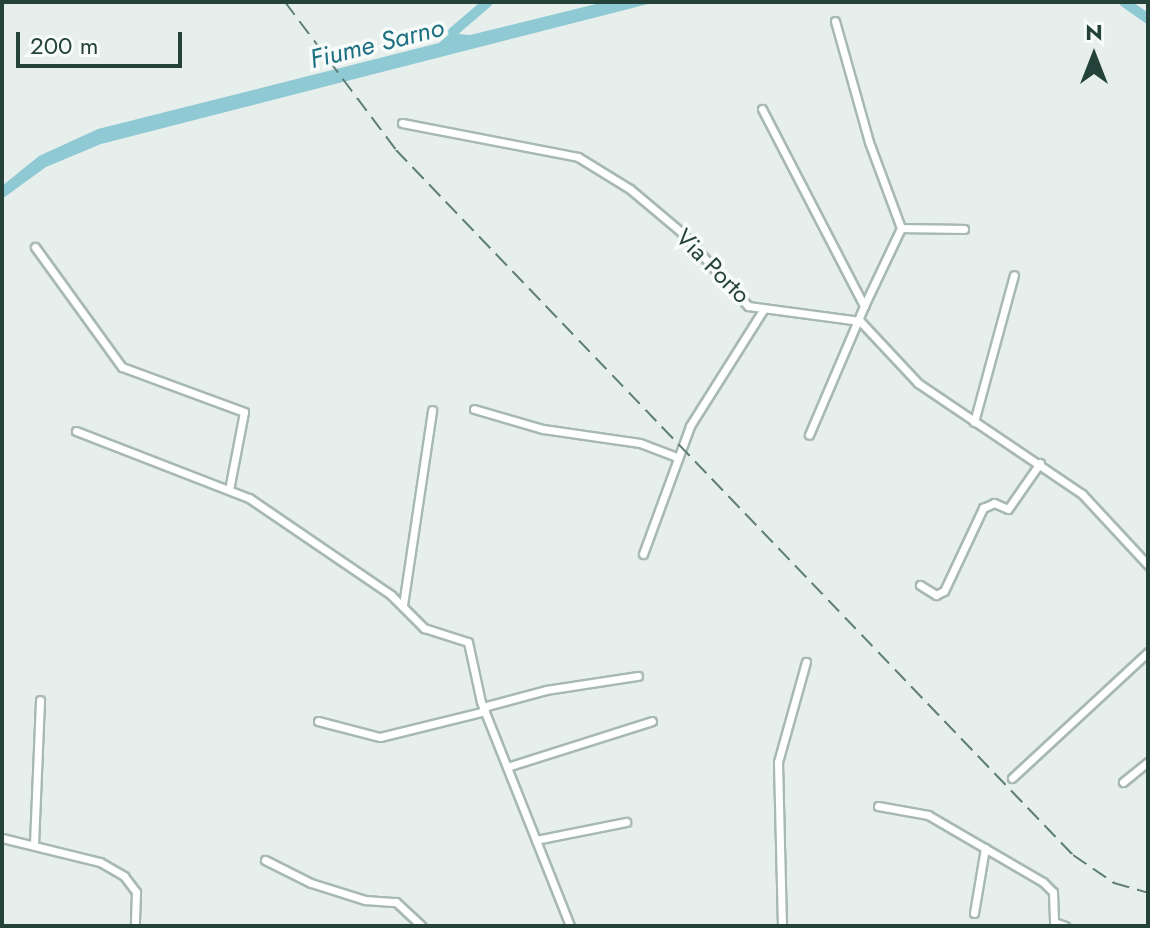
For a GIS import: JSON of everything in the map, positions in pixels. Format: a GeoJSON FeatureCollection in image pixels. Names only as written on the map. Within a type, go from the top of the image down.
{"type":"FeatureCollection","features":[{"type":"Feature","properties":{"kind":"street"},"geometry":{"type":"LineString","coordinates":[[809,435],[901,228],[869,142],[835,21]]}},
{"type":"Feature","properties":{"kind":"street"},"geometry":{"type":"LineString","coordinates":[[762,109],[864,306]]}},
{"type":"Feature","properties":{"kind":"street","name":"Via Porto"},"geometry":{"type":"LineString","coordinates":[[402,123],[578,157],[630,189],[681,232],[748,306],[860,321]]}},
{"type":"Feature","properties":{"kind":"street"},"geometry":{"type":"LineString","coordinates":[[901,228],[964,229]]}},
{"type":"Feature","properties":{"kind":"street"},"geometry":{"type":"LineString","coordinates":[[35,247],[122,367],[244,412],[229,490]]}},
{"type":"Feature","properties":{"kind":"street"},"geometry":{"type":"LineString","coordinates":[[974,422],[1014,275]]}},
{"type":"Feature","properties":{"kind":"street"},"geometry":{"type":"LineString","coordinates":[[643,554],[677,457],[695,417],[763,310]]}},
{"type":"Feature","properties":{"kind":"street"},"geometry":{"type":"LineString","coordinates":[[860,321],[918,383],[1082,494],[1148,565]]}},
{"type":"Feature","properties":{"kind":"street"},"geometry":{"type":"LineString","coordinates":[[474,409],[543,429],[640,443],[677,457]]}},
{"type":"Feature","properties":{"kind":"street"},"geometry":{"type":"LineString","coordinates":[[403,605],[432,410]]}},
{"type":"Feature","properties":{"kind":"street"},"geometry":{"type":"LineString","coordinates":[[76,431],[229,490],[313,538],[403,605],[424,628],[468,642],[484,709],[570,926]]}},
{"type":"Feature","properties":{"kind":"street"},"geometry":{"type":"LineString","coordinates":[[920,585],[936,595],[944,591],[983,508],[994,503],[1008,509],[1040,463]]}},
{"type":"Feature","properties":{"kind":"street"},"geometry":{"type":"LineString","coordinates":[[1012,778],[1148,652]]}},
{"type":"Feature","properties":{"kind":"street"},"geometry":{"type":"LineString","coordinates":[[782,926],[778,762],[806,662]]}},
{"type":"Feature","properties":{"kind":"street"},"geometry":{"type":"LineString","coordinates":[[318,721],[380,737],[546,690],[638,676]]}},
{"type":"Feature","properties":{"kind":"street"},"geometry":{"type":"LineString","coordinates":[[34,844],[40,700]]}},
{"type":"Feature","properties":{"kind":"street"},"geometry":{"type":"LineString","coordinates":[[507,767],[652,721]]}},
{"type":"Feature","properties":{"kind":"street"},"geometry":{"type":"LineString","coordinates":[[1123,782],[1148,762]]}},
{"type":"Feature","properties":{"kind":"street"},"geometry":{"type":"LineString","coordinates":[[878,806],[928,815],[1049,886],[1054,922],[1065,926]]}},
{"type":"Feature","properties":{"kind":"street"},"geometry":{"type":"LineString","coordinates":[[536,840],[626,822]]}},
{"type":"Feature","properties":{"kind":"street"},"geometry":{"type":"LineString","coordinates":[[2,838],[100,862],[124,876],[136,892],[135,926]]}},
{"type":"Feature","properties":{"kind":"street"},"geometry":{"type":"LineString","coordinates":[[974,913],[985,848]]}},
{"type":"Feature","properties":{"kind":"street"},"geometry":{"type":"LineString","coordinates":[[265,860],[311,883],[365,900],[396,902],[422,926]]}},
{"type":"Feature","properties":{"kind":"water","name":"Fiume Sarno"},"geometry":{"type":"Polygon","coordinates":[[[604,2],[656,2],[101,144],[46,167],[2,199],[2,186],[39,156],[98,129],[439,43],[462,23],[459,34],[470,35],[604,2]]]}},
{"type":"Feature","properties":{"kind":"waterway"},"geometry":{"type":"LineString","coordinates":[[453,32],[488,2]]}},
{"type":"Feature","properties":{"kind":"waterway"},"geometry":{"type":"LineString","coordinates":[[1124,2],[1148,19]]}},
{"type":"Feature","properties":{"kind":"railway"},"geometry":{"type":"LineString","coordinates":[[285,2],[396,150],[1073,855],[1114,883],[1148,893]]}}]}
